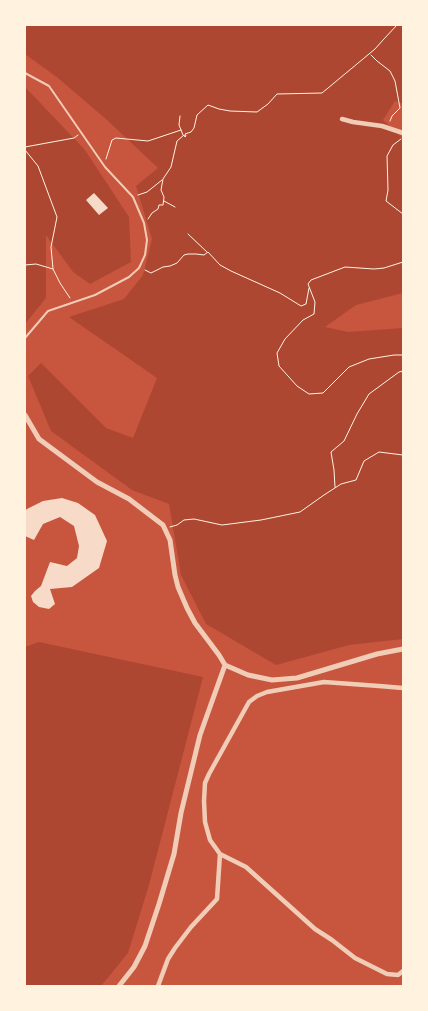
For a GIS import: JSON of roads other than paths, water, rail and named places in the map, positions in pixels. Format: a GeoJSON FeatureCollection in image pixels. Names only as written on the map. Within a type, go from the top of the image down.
{"type":"FeatureCollection","features":[{"type":"Feature","properties":{"kind":"street"},"geometry":{"type":"LineString","coordinates":[[342,119],[394,129],[403,135]]}},
{"type":"Feature","properties":{"kind":"street"},"geometry":{"type":"LineString","coordinates":[[25,415],[39,439],[97,482],[129,499],[163,525],[170,540],[178,587],[187,608],[195,623],[219,654],[225,665],[248,675],[272,680],[297,678],[377,654],[403,649]]}},
{"type":"Feature","properties":{"kind":"street"},"geometry":{"type":"LineString","coordinates":[[119,986],[134,967],[145,946],[159,904],[174,854],[181,813],[200,735],[225,665]]}},
{"type":"Feature","properties":{"kind":"street"},"geometry":{"type":"LineString","coordinates":[[403,688],[324,682],[266,692],[257,696],[249,702],[209,774],[205,783],[204,801],[205,822],[210,840],[220,854],[246,867],[315,929],[355,958],[387,974],[398,974],[403,971]]}},
{"type":"Feature","properties":{"kind":"street"},"geometry":{"type":"LineString","coordinates":[[158,986],[168,959],[175,948],[217,899],[220,854]]}},
{"type":"Feature","properties":{"kind":"lane"},"geometry":{"type":"LineString","coordinates":[[25,72],[49,86],[105,167],[132,197],[144,223],[147,240],[145,255],[139,268],[129,277],[95,295],[48,311],[25,338]]}}]}
